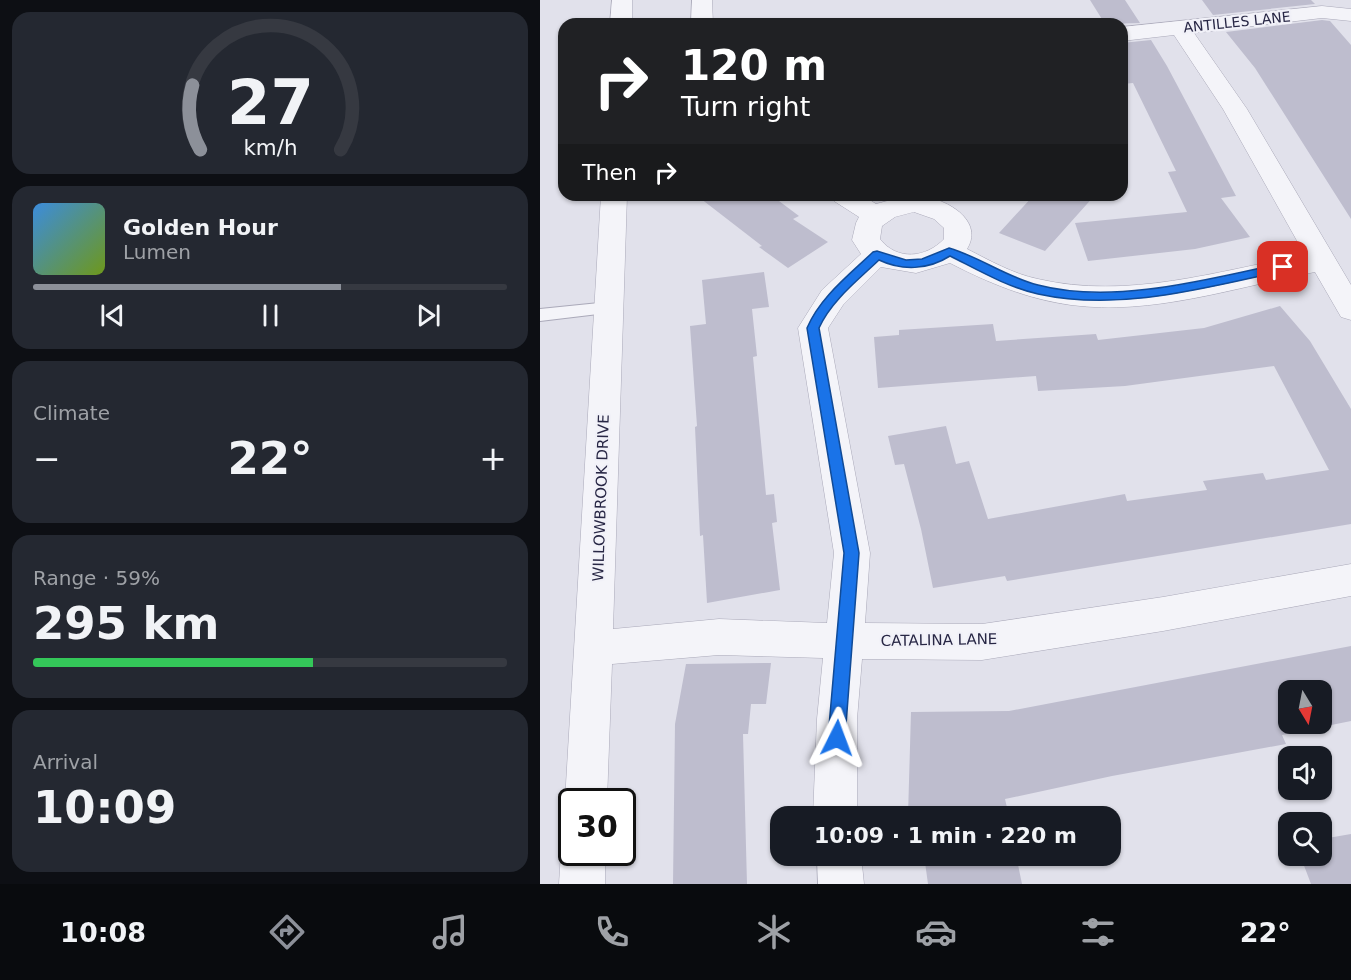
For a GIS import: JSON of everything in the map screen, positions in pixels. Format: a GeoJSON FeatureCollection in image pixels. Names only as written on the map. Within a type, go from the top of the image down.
{"type":"FeatureCollection","features":[{"type":"Feature","properties":{"kind":"street"},"geometry":{"type":"LineString","coordinates":[[621,18],[622,0]]}},
{"type":"Feature","properties":{"kind":"street"},"geometry":{"type":"LineString","coordinates":[[702,0],[702,18]]}},
{"type":"Feature","properties":{"kind":"street","name":"ANTILLES LANE"},"geometry":{"type":"LineString","coordinates":[[1128,33],[1322,12],[1351,15]]}},
{"type":"Feature","properties":{"kind":"street"},"geometry":{"type":"LineString","coordinates":[[1180,28],[1235,109],[1351,310]]}},
{"type":"Feature","properties":{"kind":"street","name":"WILLOWBROOK DRIVE"},"geometry":{"type":"LineString","coordinates":[[587,788],[614,201]]}},
{"type":"Feature","properties":{"kind":"street"},"geometry":{"type":"LineString","coordinates":[[852,201],[876,216]]}},
{"type":"Feature","properties":{"kind":"street"},"geometry":{"type":"LineString","coordinates":[[950,202],[958,234],[956,243],[937,259],[906,264],[890,261],[877,255],[870,248],[866,240],[869,223],[886,210],[907,205],[928,206],[950,202]]}},
{"type":"Feature","properties":{"kind":"street"},"geometry":{"type":"LineString","coordinates":[[949,251],[1008,280],[1038,290],[1099,296],[1168,291],[1322,261]]}},
{"type":"Feature","properties":{"kind":"street"},"geometry":{"type":"LineString","coordinates":[[835,806],[836,741],[852,553],[813,328],[818,316],[835,295],[877,255]]}},
{"type":"Feature","properties":{"kind":"street","name":"CATALINA LANE"},"geometry":{"type":"LineString","coordinates":[[594,648],[719,637],[843,642],[982,642],[1163,614],[1351,580]]}},
{"type":"Feature","properties":{"kind":"street"},"geometry":{"type":"LineString","coordinates":[[582,884],[583,866]]}},
{"type":"Feature","properties":{"kind":"street"},"geometry":{"type":"LineString","coordinates":[[840,866],[841,884]]}},
{"type":"Feature","properties":{"kind":"lane"},"geometry":{"type":"LineString","coordinates":[[540,315],[609,308]]}},
{"type":"Feature","properties":{"kind":"building"},"geometry":{"type":"Polygon","coordinates":[[[1090,0],[1125,0],[1140,23],[1128,23],[1128,18],[1101,18],[1090,0]]]}},
{"type":"Feature","properties":{"kind":"building"},"geometry":{"type":"Polygon","coordinates":[[[1202,0],[1311,0],[1315,4],[1213,15],[1202,0]]]}},
{"type":"Feature","properties":{"kind":"building"},"geometry":{"type":"Polygon","coordinates":[[[1322,20],[1330,21],[1351,45],[1351,219],[1255,68],[1226,32],[1322,20]]]}},
{"type":"Feature","properties":{"kind":"building"},"geometry":{"type":"Polygon","coordinates":[[[1151,40],[1236,196],[1221,198],[1250,237],[1195,249],[1088,261],[1075,223],[1187,212],[1168,172],[1176,171],[1133,83],[1128,83],[1128,42],[1151,40]]]}},
{"type":"Feature","properties":{"kind":"building"},"geometry":{"type":"Polygon","coordinates":[[[704,201],[779,201],[799,216],[793,219],[828,242],[788,268],[759,247],[762,246],[704,201]]]}},
{"type":"Feature","properties":{"kind":"building"},"geometry":{"type":"Polygon","coordinates":[[[1028,201],[1090,201],[1045,251],[999,233],[1028,201]]]}},
{"type":"Feature","properties":{"kind":"building"},"geometry":{"type":"Polygon","coordinates":[[[764,272],[769,307],[752,309],[757,356],[753,357],[766,495],[774,494],[777,522],[772,523],[780,590],[707,603],[703,535],[700,536],[695,427],[697,426],[690,326],[706,324],[702,280],[764,272]]]}},
{"type":"Feature","properties":{"kind":"building"},"geometry":{"type":"Polygon","coordinates":[[[1280,306],[1310,341],[1351,409],[1351,524],[1007,581],[1005,576],[933,588],[904,464],[895,465],[888,436],[946,426],[956,464],[969,461],[988,519],[1125,494],[1127,501],[1207,490],[1203,481],[1263,473],[1266,480],[1329,470],[1274,366],[1125,386],[1038,391],[1036,376],[878,388],[874,337],[899,335],[899,330],[993,324],[996,341],[1096,334],[1098,340],[1204,328],[1280,306]]]}},
{"type":"Feature","properties":{"kind":"building"},"geometry":{"type":"Polygon","coordinates":[[[1351,646],[1351,721],[1332,725],[1332,680],[1278,680],[1278,734],[1287,734],[1282,735],[1286,744],[1112,776],[1005,799],[1007,806],[908,806],[911,712],[1009,711],[1351,646]]]}},
{"type":"Feature","properties":{"kind":"building"},"geometry":{"type":"Polygon","coordinates":[[[771,663],[766,704],[751,704],[748,734],[743,734],[747,884],[673,884],[675,724],[686,664],[771,663]]]}},
{"type":"Feature","properties":{"kind":"building"},"geometry":{"type":"Polygon","coordinates":[[[1351,834],[1351,884],[1311,884],[1304,866],[1332,866],[1332,837],[1351,834]]]}},
{"type":"Feature","properties":{"kind":"building"},"geometry":{"type":"Polygon","coordinates":[[[926,866],[1018,866],[1022,884],[928,884],[926,866]]]}},
{"type":"Feature","properties":{"kind":"route"},"geometry":{"type":"LineString","coordinates":[[837,738],[852,553],[813,328],[818,316],[835,295],[877,255],[890,261],[906,264],[937,259],[949,251],[1008,280],[1038,290],[1099,296],[1168,291],[1283,267]]}}]}
